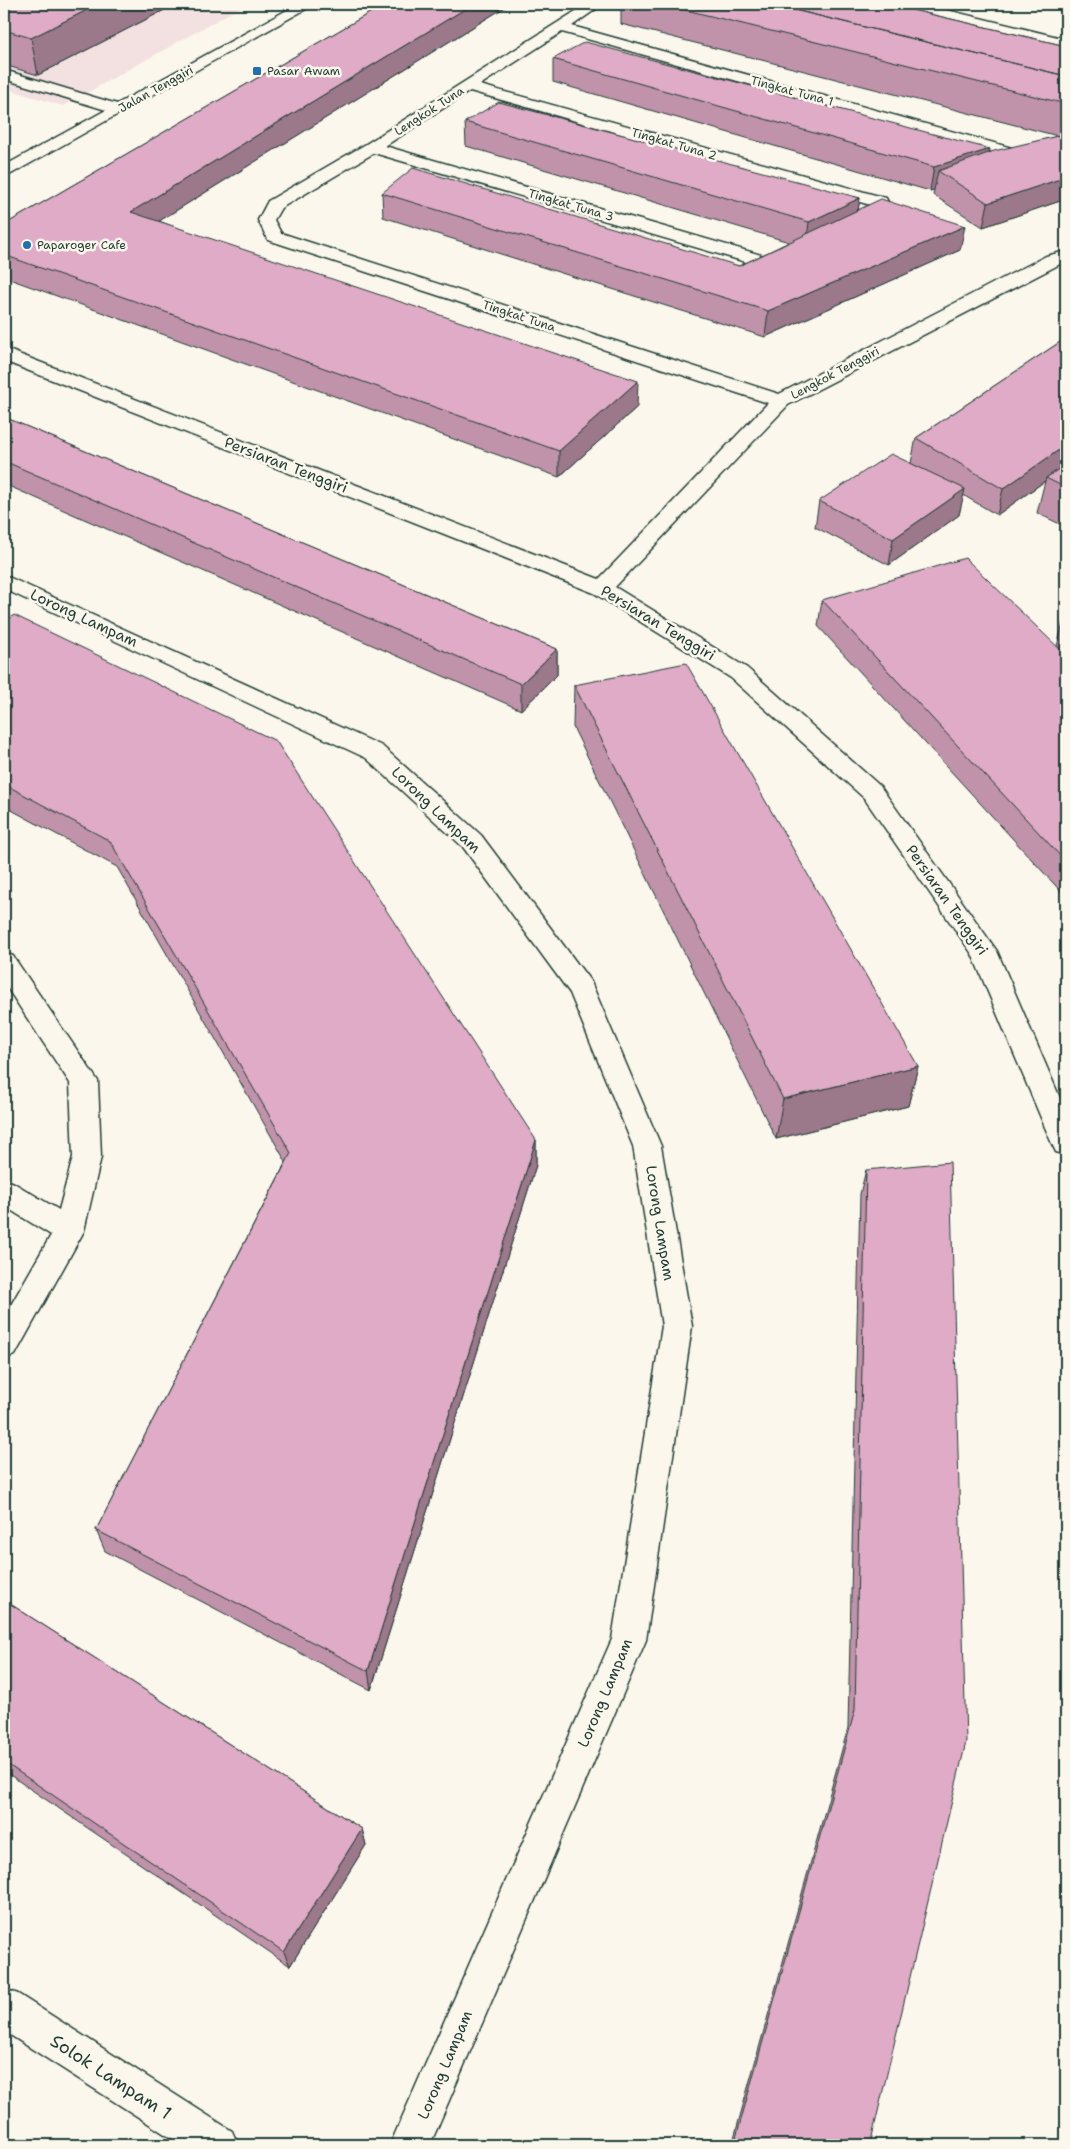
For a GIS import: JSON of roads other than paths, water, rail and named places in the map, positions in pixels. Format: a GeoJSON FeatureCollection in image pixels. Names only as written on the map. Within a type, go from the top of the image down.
{"type":"FeatureCollection","features":[{"type":"Feature","properties":{"kind":"street","name":"Jalan Tenggiri"},"geometry":{"type":"LineString","coordinates":[[4,174],[308,4]]}},
{"type":"Feature","properties":{"kind":"street","name":"Lengkok Tuna"},"geometry":{"type":"LineString","coordinates":[[266,220],[274,205],[372,147],[596,4]]}},
{"type":"Feature","properties":{"kind":"street"},"geometry":{"type":"LineString","coordinates":[[906,4],[1066,43]]}},
{"type":"Feature","properties":{"kind":"street","name":"Tingkat Tuna 1"},"geometry":{"type":"LineString","coordinates":[[560,27],[1024,156]]}},
{"type":"Feature","properties":{"kind":"street"},"geometry":{"type":"LineString","coordinates":[[4,74],[119,109]]}},
{"type":"Feature","properties":{"kind":"street","name":"Tingkat Tuna 2"},"geometry":{"type":"LineString","coordinates":[[468,86],[880,202]]}},
{"type":"Feature","properties":{"kind":"street","name":"Tingkat Tuna 3"},"geometry":{"type":"LineString","coordinates":[[372,147],[769,263]]}},
{"type":"Feature","properties":{"kind":"street"},"geometry":{"type":"LineString","coordinates":[[4,160],[37,155]]}},
{"type":"Feature","properties":{"kind":"street","name":"Tingkat Tuna"},"geometry":{"type":"LineString","coordinates":[[266,220],[274,236],[781,401]]}},
{"type":"Feature","properties":{"kind":"street","name":"Lengkok Tenggiri"},"geometry":{"type":"LineString","coordinates":[[602,588],[781,401],[1052,260],[1066,256]]}},
{"type":"Feature","properties":{"kind":"street","name":"Persiaran Tenggiri"},"geometry":{"type":"LineString","coordinates":[[4,355],[602,588],[739,672],[872,792],[984,951],[1066,1144]]}},
{"type":"Feature","properties":{"kind":"street","name":"Lorong Lampam"},"geometry":{"type":"LineString","coordinates":[[4,581],[374,752],[472,841],[582,989],[648,1146],[677,1326],[629,1640],[410,2145]]}},
{"type":"Feature","properties":{"kind":"street"},"geometry":{"type":"LineString","coordinates":[[4,963],[84,1081],[87,1157],[69,1231],[4,1345]]}},
{"type":"Feature","properties":{"kind":"street"},"geometry":{"type":"LineString","coordinates":[[4,1191],[69,1231]]}},
{"type":"Feature","properties":{"kind":"street","name":"Solok Lampam 1"},"geometry":{"type":"LineString","coordinates":[[4,2008],[218,2145]]}},
{"type":"Feature","properties":{"kind":"place","name":"Pasar Awam"},"geometry":{"type":"Point","coordinates":[257,71]}},
{"type":"Feature","properties":{"kind":"place","name":"Paparoger Cafe"},"geometry":{"type":"Point","coordinates":[27,245]}}]}
